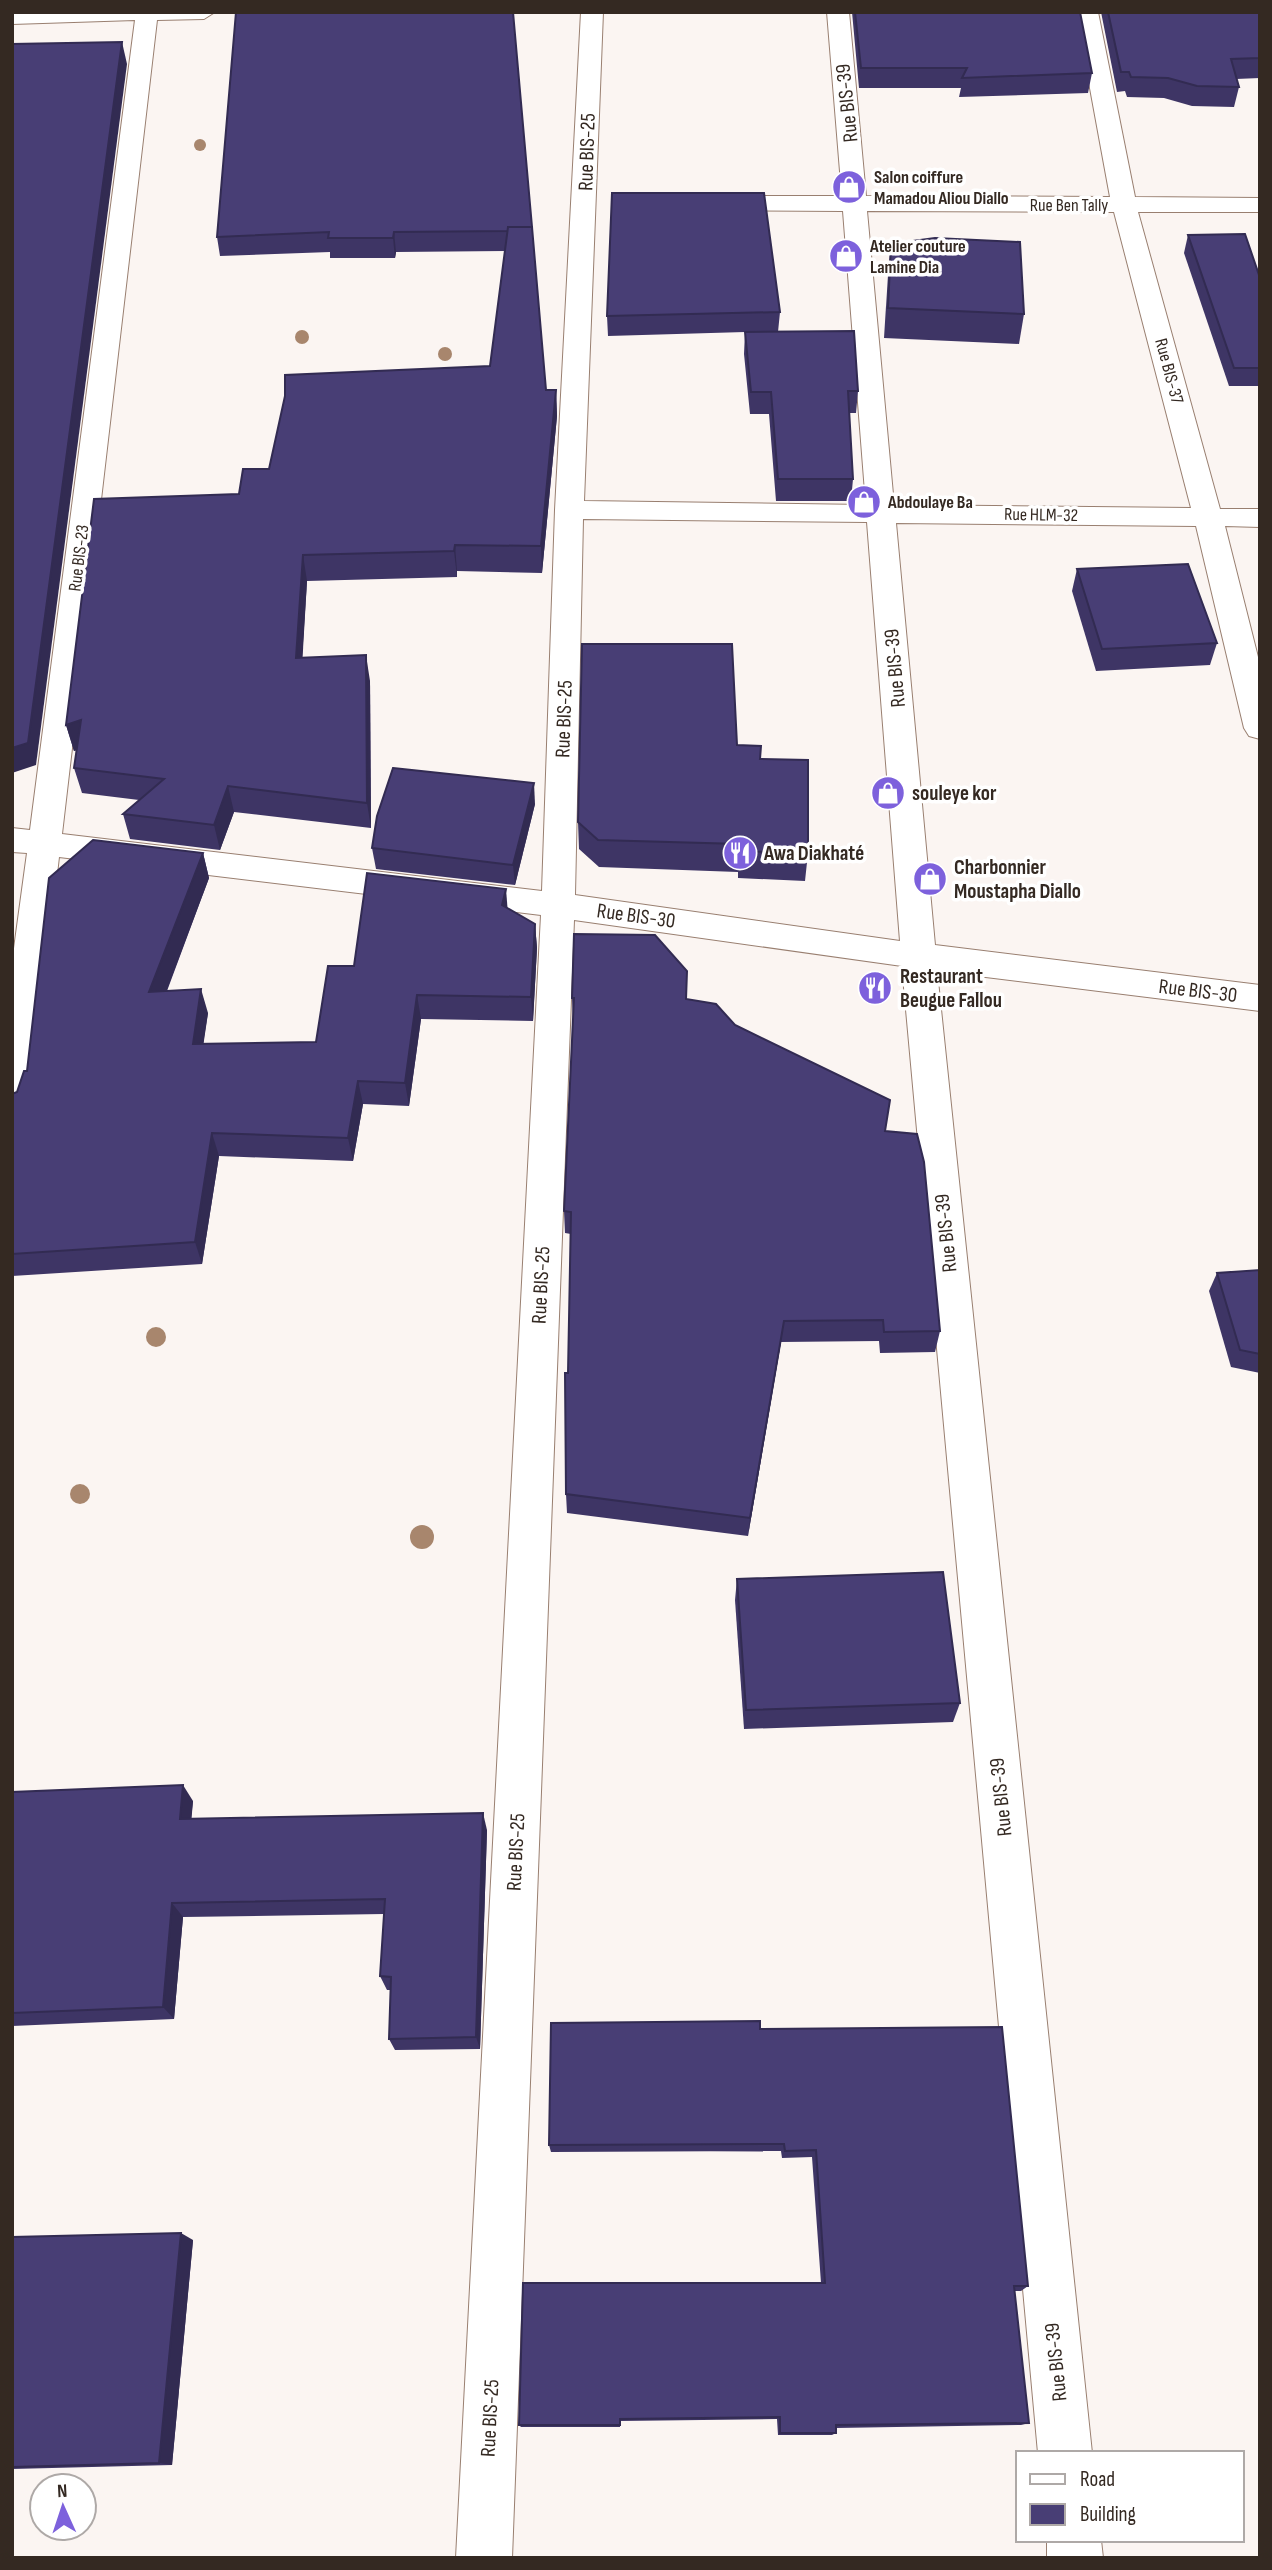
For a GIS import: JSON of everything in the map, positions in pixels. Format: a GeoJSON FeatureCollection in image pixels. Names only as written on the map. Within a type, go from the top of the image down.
{"type":"FeatureCollection","features":[{"type":"Feature","properties":{"kind":"street"},"geometry":{"type":"LineString","coordinates":[[12,17],[204,12]]}},
{"type":"Feature","properties":{"kind":"street","name":"Rue BIS-25"},"geometry":{"type":"LineString","coordinates":[[484,2558],[558,905],[569,510],[598,202],[592,12]]}},
{"type":"Feature","properties":{"kind":"street","name":"Rue BIS-39"},"geometry":{"type":"LineString","coordinates":[[838,12],[857,205],[919,956],[1065,2451]]}},
{"type":"Feature","properties":{"kind":"street","name":"Rue BIS-37"},"geometry":{"type":"LineString","coordinates":[[1087,12],[1124,205],[1208,517],[1260,727]]}},
{"type":"Feature","properties":{"kind":"street","name":"Rue BIS-23"},"geometry":{"type":"LineString","coordinates":[[12,1104],[28,843],[147,13]]}},
{"type":"Feature","properties":{"kind":"street","name":"Rue Ben Tally"},"geometry":{"type":"LineString","coordinates":[[694,203],[1260,205]]}},
{"type":"Feature","properties":{"kind":"street","name":"Rue HLM-32"},"geometry":{"type":"LineString","coordinates":[[569,510],[1260,518]]}},
{"type":"Feature","properties":{"kind":"street","name":"Rue BIS-30"},"geometry":{"type":"LineString","coordinates":[[28,843],[558,905],[919,956],[1260,998]]}},
{"type":"Feature","properties":{"kind":"building"},"geometry":{"type":"Polygon","coordinates":[[[236,12],[513,12],[532,227],[508,227],[508,231],[394,232],[393,238],[328,238],[329,232],[217,237],[236,12]]]}},
{"type":"Feature","properties":{"kind":"building"},"geometry":{"type":"Polygon","coordinates":[[[855,12],[1080,12],[1092,73],[962,78],[967,68],[861,68],[855,12]]]}},
{"type":"Feature","properties":{"kind":"building"},"geometry":{"type":"Polygon","coordinates":[[[1108,12],[1260,12],[1260,58],[1231,59],[1239,87],[1197,86],[1168,78],[1131,77],[1129,72],[1121,72],[1108,12]]]}},
{"type":"Feature","properties":{"kind":"building"},"geometry":{"type":"Polygon","coordinates":[[[122,42],[28,743],[12,748],[12,44],[122,42]]]}},
{"type":"Feature","properties":{"kind":"building"},"geometry":{"type":"Polygon","coordinates":[[[612,193],[764,193],[780,312],[607,316],[612,193]]]}},
{"type":"Feature","properties":{"kind":"building"},"geometry":{"type":"Polygon","coordinates":[[[508,227],[532,227],[546,390],[556,390],[541,546],[455,545],[454,551],[303,555],[296,658],[366,655],[367,803],[228,786],[214,825],[123,814],[164,779],[74,768],[81,720],[66,725],[94,499],[239,494],[243,469],[269,469],[285,396],[285,375],[490,366],[508,227]]]}},
{"type":"Feature","properties":{"kind":"building"},"geometry":{"type":"Polygon","coordinates":[[[1245,234],[1260,278],[1260,368],[1234,368],[1188,235],[1245,234]]]}},
{"type":"Feature","properties":{"kind":"building"},"geometry":{"type":"Polygon","coordinates":[[[935,238],[1020,242],[1024,314],[888,308],[891,244],[935,238]]]}},
{"type":"Feature","properties":{"kind":"building"},"geometry":{"type":"Polygon","coordinates":[[[854,331],[858,391],[848,391],[853,479],[778,479],[771,392],[751,392],[745,332],[854,331]]]}},
{"type":"Feature","properties":{"kind":"building"},"geometry":{"type":"Polygon","coordinates":[[[1188,564],[1217,643],[1102,649],[1077,569],[1188,564]]]}},
{"type":"Feature","properties":{"kind":"building"},"geometry":{"type":"Polygon","coordinates":[[[582,644],[732,644],[737,745],[761,746],[760,759],[808,760],[808,853],[739,851],[740,844],[598,840],[578,822],[582,644]]]}},
{"type":"Feature","properties":{"kind":"building"},"geometry":{"type":"Polygon","coordinates":[[[393,768],[534,783],[513,865],[372,848],[377,816],[393,768]]]}},
{"type":"Feature","properties":{"kind":"building"},"geometry":{"type":"Polygon","coordinates":[[[93,840],[203,853],[149,992],[201,989],[193,1044],[316,1042],[328,966],[354,966],[367,873],[506,889],[502,905],[535,924],[531,997],[417,995],[405,1083],[358,1081],[348,1138],[212,1133],[195,1242],[12,1254],[12,1094],[17,1092],[24,1071],[27,1071],[49,878],[93,840]]]}},
{"type":"Feature","properties":{"kind":"building"},"geometry":{"type":"Polygon","coordinates":[[[574,934],[655,935],[687,971],[686,999],[716,1004],[735,1025],[890,1100],[885,1131],[917,1134],[924,1162],[940,1331],[884,1332],[883,1320],[784,1321],[750,1518],[566,1494],[565,1373],[568,1373],[571,1212],[564,1211],[574,998],[574,934]]]}},
{"type":"Feature","properties":{"kind":"building"},"geometry":{"type":"Polygon","coordinates":[[[1260,1270],[1260,1354],[1240,1350],[1217,1273],[1260,1270]]]}},
{"type":"Feature","properties":{"kind":"building"},"geometry":{"type":"Polygon","coordinates":[[[943,1572],[960,1703],[746,1710],[737,1579],[943,1572]]]}},
{"type":"Feature","properties":{"kind":"building"},"geometry":{"type":"Polygon","coordinates":[[[183,1785],[180,1819],[483,1813],[476,2037],[389,2039],[391,1977],[380,1976],[385,1899],[172,1903],[163,2007],[12,2013],[12,1792],[183,1785]]]}},
{"type":"Feature","properties":{"kind":"building"},"geometry":{"type":"Polygon","coordinates":[[[760,2021],[760,2029],[1002,2027],[1028,2286],[1014,2286],[1029,2423],[836,2425],[836,2433],[780,2433],[780,2417],[620,2419],[620,2425],[519,2425],[523,2283],[825,2283],[816,2150],[785,2151],[784,2144],[549,2145],[551,2023],[760,2021]]]}},
{"type":"Feature","properties":{"kind":"building"},"geometry":{"type":"Polygon","coordinates":[[[181,2233],[159,2463],[12,2467],[12,2237],[181,2233]]]}},
{"type":"Feature","properties":{"kind":"place","name":"Salon coiffure Mamadou Aliou Diallo"},"geometry":{"type":"Point","coordinates":[849,187]}},
{"type":"Feature","properties":{"kind":"place","name":"Atelier couture Lamine Dia"},"geometry":{"type":"Point","coordinates":[846,256]}},
{"type":"Feature","properties":{"kind":"place","name":"Abdoulaye Ba"},"geometry":{"type":"Point","coordinates":[864,502]}},
{"type":"Feature","properties":{"kind":"place","name":"souleye kor"},"geometry":{"type":"Point","coordinates":[888,793]}},
{"type":"Feature","properties":{"kind":"place","name":"Awa Diakhaté"},"geometry":{"type":"Point","coordinates":[740,853]}},
{"type":"Feature","properties":{"kind":"place","name":"Charbonnier Moustapha Diallo"},"geometry":{"type":"Point","coordinates":[930,879]}},
{"type":"Feature","properties":{"kind":"place","name":"Restaurant Beugue Fallou"},"geometry":{"type":"Point","coordinates":[875,988]}}]}
